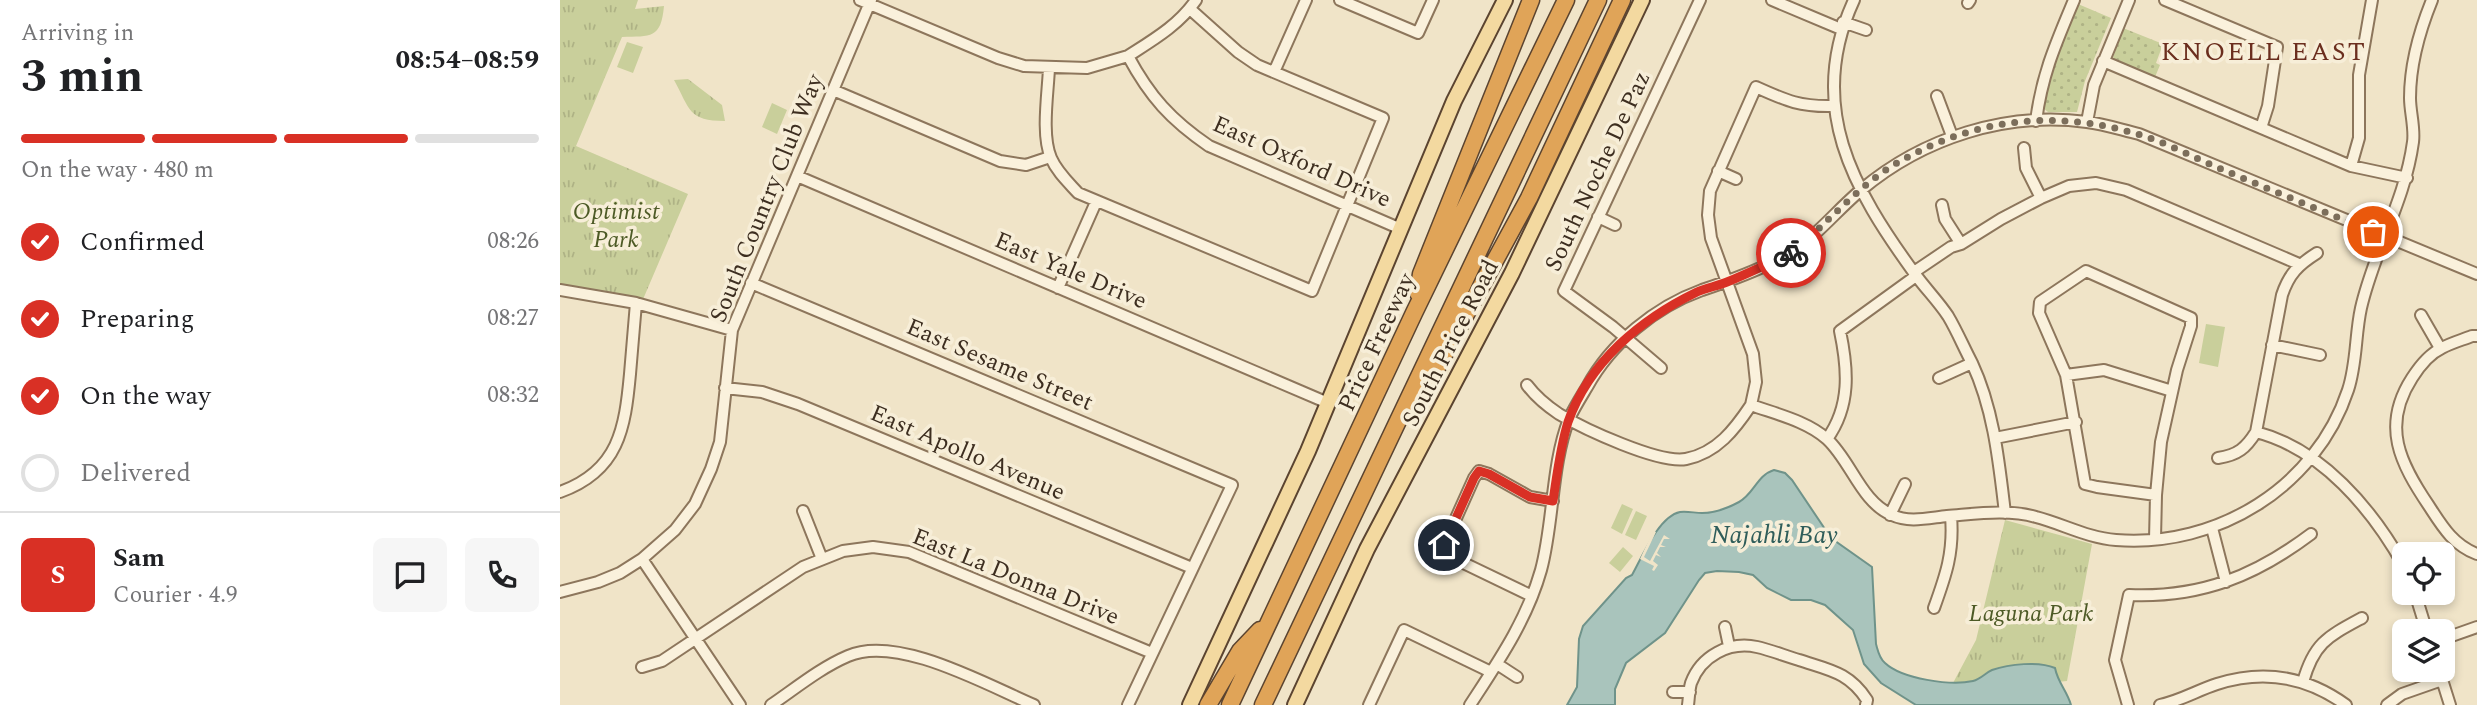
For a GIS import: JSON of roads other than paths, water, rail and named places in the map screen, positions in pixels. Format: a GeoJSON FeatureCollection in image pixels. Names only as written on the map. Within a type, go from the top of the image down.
{"type":"FeatureCollection","features":[{"type":"Feature","properties":{"kind":"highway"},"geometry":{"type":"LineString","coordinates":[[1414,313],[1421,274],[1531,0]]}},
{"type":"Feature","properties":{"kind":"highway","name":"Price Freeway"},"geometry":{"type":"LineString","coordinates":[[1230,705],[1414,313],[1566,0]]}},
{"type":"Feature","properties":{"kind":"highway"},"geometry":{"type":"LineString","coordinates":[[1263,705],[1598,0]]}},
{"type":"Feature","properties":{"kind":"highway"},"geometry":{"type":"LineString","coordinates":[[1377,467],[1406,427],[1529,198],[1622,0]]}},
{"type":"Feature","properties":{"kind":"highway"},"geometry":{"type":"LineString","coordinates":[[1208,705],[1240,651],[1269,620]]}},
{"type":"Feature","properties":{"kind":"highway"},"geometry":{"type":"LineString","coordinates":[[1274,705],[1299,631]]}},
{"type":"Feature","properties":{"kind":"main road"},"geometry":{"type":"LineString","coordinates":[[1190,705],[1279,516],[1454,101],[1505,0]]}},
{"type":"Feature","properties":{"kind":"main road","name":"South Price Road"},"geometry":{"type":"LineString","coordinates":[[1295,705],[1367,549],[1512,273],[1642,0]]}},
{"type":"Feature","properties":{"kind":"street"},"geometry":{"type":"LineString","coordinates":[[1274,72],[1306,0]]}},
{"type":"Feature","properties":{"kind":"street"},"geometry":{"type":"LineString","coordinates":[[1340,0],[1418,33],[1433,0]]}},
{"type":"Feature","properties":{"kind":"street","name":"South Noche De Paz"},"geometry":{"type":"LineString","coordinates":[[1625,338],[1564,291],[1700,0]]}},
{"type":"Feature","properties":{"kind":"street"},"geometry":{"type":"LineString","coordinates":[[1772,0],[1842,26],[1866,30]]}},
{"type":"Feature","properties":{"kind":"street"},"geometry":{"type":"LineString","coordinates":[[1854,0],[1842,26],[1835,66],[1834,106],[1844,150],[1860,191],[1876,218],[1916,276],[1948,316],[1972,363],[1982,387],[1995,438],[2005,513]]}},
{"type":"Feature","properties":{"kind":"street"},"geometry":{"type":"LineString","coordinates":[[2036,121],[2040,89],[2048,63],[2074,0]]}},
{"type":"Feature","properties":{"kind":"street"},"geometry":{"type":"LineString","coordinates":[[2087,122],[2094,85],[2129,0]]}},
{"type":"Feature","properties":{"kind":"street"},"geometry":{"type":"LineString","coordinates":[[2165,0],[2277,47],[2269,106],[2261,128]]}},
{"type":"Feature","properties":{"kind":"street"},"geometry":{"type":"LineString","coordinates":[[2351,166],[2359,138],[2359,75],[2372,0]]}},
{"type":"Feature","properties":{"kind":"street"},"geometry":{"type":"LineString","coordinates":[[1751,405],[1807,425],[1827,439],[1879,507],[1907,520],[2005,513],[2034,516],[2115,540],[2155,540],[2212,528],[2247,513],[2281,489],[2311,458],[2332,426],[2348,390],[2357,350],[2361,309],[2407,178],[2414,139],[2410,100],[2411,69],[2420,32],[2432,0]]}},
{"type":"Feature","properties":{"kind":"street"},"geometry":{"type":"LineString","coordinates":[[867,1],[998,58],[1024,66],[1049,68],[1087,68],[1128,56],[1158,37],[1193,4],[1238,52],[1257,65],[1383,118],[1312,291],[1078,193],[1050,157],[1047,140],[1049,68]]}},
{"type":"Feature","properties":{"kind":"street","name":"South Country Club Way"},"geometry":{"type":"LineString","coordinates":[[560,592],[591,585],[620,573],[642,559],[675,530],[695,504],[720,442],[732,330],[833,90],[867,1]]}},
{"type":"Feature","properties":{"kind":"street","name":"East Oxford Drive"},"geometry":{"type":"LineString","coordinates":[[1128,56],[1143,85],[1162,109],[1209,146],[1401,229]]}},
{"type":"Feature","properties":{"kind":"street"},"geometry":{"type":"LineString","coordinates":[[2103,61],[2351,166],[2407,178]]}},
{"type":"Feature","properties":{"kind":"street"},"geometry":{"type":"LineString","coordinates":[[1527,385],[1543,402],[1569,419],[1654,457],[1685,459],[1716,447],[1735,429],[1751,405],[1756,382],[1753,354],[1711,238],[1708,215],[1710,191],[1756,87],[1790,102],[1810,107],[1834,106]]}},
{"type":"Feature","properties":{"kind":"street"},"geometry":{"type":"LineString","coordinates":[[833,90],[1000,161],[1026,165],[1050,157]]}},
{"type":"Feature","properties":{"kind":"street"},"geometry":{"type":"LineString","coordinates":[[1937,96],[1952,136]]}},
{"type":"Feature","properties":{"kind":"street"},"geometry":{"type":"LineString","coordinates":[[1470,705],[1520,625],[1532,596],[1548,541],[1562,444],[1569,419],[1588,383],[1625,338],[1662,310],[1790,253],[1889,168],[1952,136],[1984,127],[2036,121],[2087,122],[2139,134],[2477,274]]}},
{"type":"Feature","properties":{"kind":"street"},"geometry":{"type":"LineString","coordinates":[[2024,148],[2026,168],[2041,198]]}},
{"type":"Feature","properties":{"kind":"street"},"geometry":{"type":"LineString","coordinates":[[1718,171],[1736,179]]}},
{"type":"Feature","properties":{"kind":"street","name":"East Yale Drive"},"geometry":{"type":"LineString","coordinates":[[797,176],[1328,403]]}},
{"type":"Feature","properties":{"kind":"street"},"geometry":{"type":"LineString","coordinates":[[1827,439],[1840,416],[1846,388],[1845,355],[1840,331],[1951,247],[1961,244],[2041,198],[2069,186],[2096,183],[2126,190],[2298,264]]}},
{"type":"Feature","properties":{"kind":"street"},"geometry":{"type":"LineString","coordinates":[[1058,288],[1096,202]]}},
{"type":"Feature","properties":{"kind":"street"},"geometry":{"type":"LineString","coordinates":[[1942,205],[1945,219],[1961,244]]}},
{"type":"Feature","properties":{"kind":"street"},"geometry":{"type":"LineString","coordinates":[[1598,217],[1615,225]]}},
{"type":"Feature","properties":{"kind":"street"},"geometry":{"type":"LineString","coordinates":[[2218,458],[2234,456],[2248,446],[2256,432],[2282,295],[2288,278],[2298,264],[2317,253]]}},
{"type":"Feature","properties":{"kind":"street"},"geometry":{"type":"LineString","coordinates":[[2155,540],[2161,442],[2191,318],[2086,271],[2038,306],[2066,376],[2085,484],[2156,495]]}},
{"type":"Feature","properties":{"kind":"street","name":"East Sesame Street"},"geometry":{"type":"LineString","coordinates":[[751,283],[1232,485],[1192,568]]}},
{"type":"Feature","properties":{"kind":"street"},"geometry":{"type":"LineString","coordinates":[[560,290],[636,303],[732,330]]}},
{"type":"Feature","properties":{"kind":"street"},"geometry":{"type":"LineString","coordinates":[[560,492],[572,488],[595,472],[614,451],[624,428],[636,303]]}},
{"type":"Feature","properties":{"kind":"street"},"geometry":{"type":"LineString","coordinates":[[2421,315],[2440,348]]}},
{"type":"Feature","properties":{"kind":"street"},"geometry":{"type":"LineString","coordinates":[[2477,336],[2440,348],[2419,366],[2403,392],[2396,420],[2396,443],[2408,476],[2449,536],[2464,549],[2477,554]]}},
{"type":"Feature","properties":{"kind":"street"},"geometry":{"type":"LineString","coordinates":[[1625,338],[1661,368]]}},
{"type":"Feature","properties":{"kind":"street"},"geometry":{"type":"LineString","coordinates":[[2272,345],[2320,355]]}},
{"type":"Feature","properties":{"kind":"street"},"geometry":{"type":"LineString","coordinates":[[1938,378],[1972,363]]}},
{"type":"Feature","properties":{"kind":"street"},"geometry":{"type":"LineString","coordinates":[[2066,376],[2104,370],[2172,391]]}},
{"type":"Feature","properties":{"kind":"street","name":"East Apollo Avenue"},"geometry":{"type":"LineString","coordinates":[[725,388],[762,392],[798,404],[1192,568]]}},
{"type":"Feature","properties":{"kind":"street"},"geometry":{"type":"LineString","coordinates":[[1995,438],[2076,422]]}},
{"type":"Feature","properties":{"kind":"street"},"geometry":{"type":"LineString","coordinates":[[2256,432],[2292,444],[2311,458],[2347,489],[2371,515],[2392,547]]}},
{"type":"Feature","properties":{"kind":"street"},"geometry":{"type":"LineString","coordinates":[[2384,446],[2396,443]]}},
{"type":"Feature","properties":{"kind":"street"},"geometry":{"type":"LineString","coordinates":[[1532,596],[1443,552],[1479,471],[1530,497],[1553,501]]}},
{"type":"Feature","properties":{"kind":"street"},"geometry":{"type":"LineString","coordinates":[[1890,514],[1905,484]]}},
{"type":"Feature","properties":{"kind":"street"},"geometry":{"type":"LineString","coordinates":[[803,510],[821,559]]}},
{"type":"Feature","properties":{"kind":"street"},"geometry":{"type":"LineString","coordinates":[[1934,608],[1944,582],[1953,542],[1951,516]]}},
{"type":"Feature","properties":{"kind":"street"},"geometry":{"type":"LineString","coordinates":[[2212,528],[2226,582]]}},
{"type":"Feature","properties":{"kind":"street"},"geometry":{"type":"LineString","coordinates":[[2128,705],[2115,660],[2129,595],[2160,596],[2190,592],[2226,582],[2258,570],[2311,534]]}},
{"type":"Feature","properties":{"kind":"street","name":"East La Donna Drive"},"geometry":{"type":"LineString","coordinates":[[642,667],[662,661],[803,567],[842,551],[873,547],[909,552],[1152,653]]}},
{"type":"Feature","properties":{"kind":"street"},"geometry":{"type":"LineString","coordinates":[[642,559],[740,705]]}},
{"type":"Feature","properties":{"kind":"street"},"geometry":{"type":"LineString","coordinates":[[1128,705],[1192,568]]}},
{"type":"Feature","properties":{"kind":"street"},"geometry":{"type":"LineString","coordinates":[[2303,682],[2310,659],[2323,642],[2362,618]]}},
{"type":"Feature","properties":{"kind":"street"},"geometry":{"type":"LineString","coordinates":[[1725,627],[1729,646]]}},
{"type":"Feature","properties":{"kind":"street"},"geometry":{"type":"LineString","coordinates":[[2455,635],[2477,627]]}},
{"type":"Feature","properties":{"kind":"street"},"geometry":{"type":"LineString","coordinates":[[1369,705],[1404,630],[1517,677]]}},
{"type":"Feature","properties":{"kind":"street"},"geometry":{"type":"LineString","coordinates":[[1688,705],[1690,688],[1701,667],[1713,654],[1729,646],[1755,646],[1844,675],[1858,685],[1867,700],[1866,705]]}},
{"type":"Feature","properties":{"kind":"street"},"geometry":{"type":"LineString","coordinates":[[771,705],[849,655],[871,649],[897,651],[924,658],[1034,705]]}},
{"type":"Feature","properties":{"kind":"street"},"geometry":{"type":"LineString","coordinates":[[2160,705],[2216,684],[2249,676],[2279,677],[2303,682],[2323,690],[2346,705]]}},
{"type":"Feature","properties":{"kind":"street"},"geometry":{"type":"LineString","coordinates":[[2387,705],[2426,682]]}},
{"type":"Feature","properties":{"kind":"street"},"geometry":{"type":"LineString","coordinates":[[2442,682],[2450,705]]}},
{"type":"Feature","properties":{"kind":"street"},"geometry":{"type":"LineString","coordinates":[[1673,692],[1690,688]]}},
{"type":"Feature","properties":{"kind":"water","name":"Najahli Bay"},"geometry":{"type":"Polygon","coordinates":[[[1774,470],[1785,473],[1792,480],[1831,538],[1872,567],[1876,644],[1885,663],[1915,677],[1952,683],[1973,681],[1992,670],[2007,666],[2048,666],[2055,668],[2071,705],[1916,705],[1881,683],[1864,664],[1853,630],[1825,605],[1811,600],[1791,600],[1767,588],[1753,575],[1717,571],[1705,573],[1665,633],[1626,663],[1615,689],[1615,705],[1567,705],[1577,687],[1579,639],[1583,626],[1626,578],[1632,575],[1652,538],[1665,521],[1680,512],[1707,513],[1730,506],[1744,499],[1763,476],[1774,470]]]}},
{"type":"Feature","properties":{"kind":"district","name":"KNOELL EAST"},"geometry":{"type":"Point","coordinates":[2264,51]}},
{"type":"Feature","properties":{"kind":"park label","name":"Optimist Park"},"geometry":{"type":"Point","coordinates":[616,225]}},
{"type":"Feature","properties":{"kind":"park label","name":"Laguna Park"},"geometry":{"type":"Point","coordinates":[2031,613]}}]}
